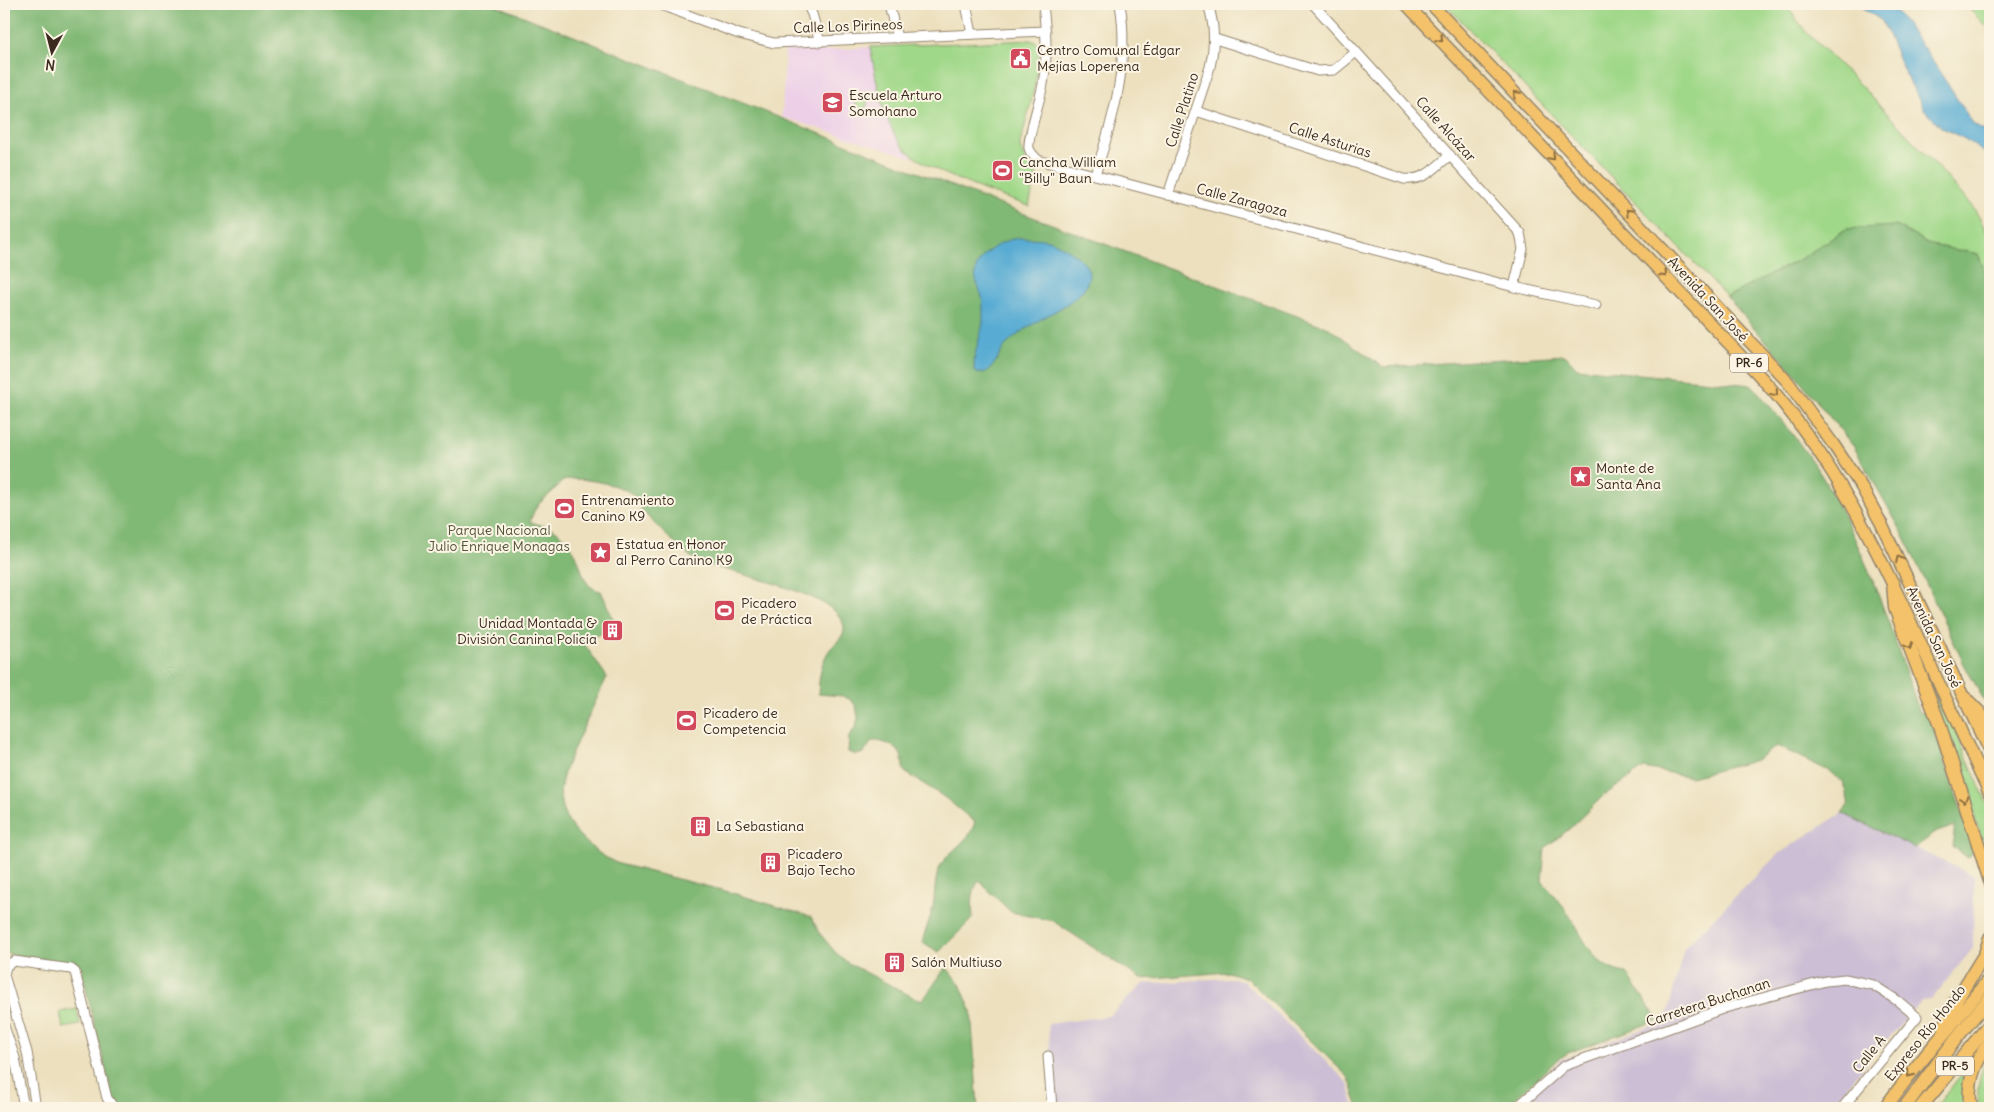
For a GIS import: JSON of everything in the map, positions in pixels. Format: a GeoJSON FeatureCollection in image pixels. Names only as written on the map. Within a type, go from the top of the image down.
{"type":"FeatureCollection","features":[{"type":"Feature","properties":{"kind":"highway"},"geometry":{"type":"LineString","coordinates":[[1892,583],[1895,608],[1940,726],[1990,881]]}},
{"type":"Feature","properties":{"kind":"highway"},"geometry":{"type":"LineString","coordinates":[[1965,698],[1980,714],[1990,730]]}},
{"type":"Feature","properties":{"kind":"highway"},"geometry":{"type":"LineString","coordinates":[[1937,1042],[1954,1004],[1985,954],[1990,938]]}},
{"type":"Feature","properties":{"kind":"highway","name":"Expreso Río Hondo"},"geometry":{"type":"LineString","coordinates":[[1885,1108],[1990,978]]}},
{"type":"Feature","properties":{"kind":"highway"},"geometry":{"type":"LineString","coordinates":[[1904,1108],[1990,997]]}},
{"type":"Feature","properties":{"kind":"highway","name":"PR-5"},"geometry":{"type":"LineString","coordinates":[[1920,1108],[1990,1024]]}},
{"type":"Feature","properties":{"kind":"highway"},"geometry":{"type":"LineString","coordinates":[[1972,1108],[1970,1095],[1973,1071],[1981,1054],[1990,1042]]}},
{"type":"Feature","properties":{"kind":"main road","name":"Avenida San José"},"geometry":{"type":"LineString","coordinates":[[1406,4],[1770,386],[1806,432],[1854,506],[1990,794]]}},
{"type":"Feature","properties":{"kind":"main road","name":"Avenida San José"},"geometry":{"type":"LineString","coordinates":[[1431,4],[1729,317],[1805,403],[1861,486],[1877,516],[1990,753]]}},
{"type":"Feature","properties":{"kind":"street","name":"Calle Los Pirineos"},"geometry":{"type":"LineString","coordinates":[[658,4],[755,39],[774,43],[1046,31]]}},
{"type":"Feature","properties":{"kind":"street"},"geometry":{"type":"LineString","coordinates":[[807,4],[820,42]]}},
{"type":"Feature","properties":{"kind":"street"},"geometry":{"type":"LineString","coordinates":[[889,4],[897,38]]}},
{"type":"Feature","properties":{"kind":"street"},"geometry":{"type":"LineString","coordinates":[[966,4],[972,34]]}},
{"type":"Feature","properties":{"kind":"street","name":"Calle Zaragoza"},"geometry":{"type":"LineString","coordinates":[[1043,4],[1046,31],[1046,66],[1029,141],[1029,148],[1038,160],[1514,287],[1596,305]]}},
{"type":"Feature","properties":{"kind":"street"},"geometry":{"type":"LineString","coordinates":[[1095,175],[1111,126],[1120,83],[1122,56],[1120,4]]}},
{"type":"Feature","properties":{"kind":"street","name":"Calle Platino"},"geometry":{"type":"LineString","coordinates":[[1168,195],[1210,67],[1215,40],[1208,4]]}},
{"type":"Feature","properties":{"kind":"street","name":"Calle Alcázar"},"geometry":{"type":"LineString","coordinates":[[1313,4],[1520,233],[1523,249],[1514,287]]}},
{"type":"Feature","properties":{"kind":"street"},"geometry":{"type":"LineString","coordinates":[[1215,40],[1318,71],[1334,70],[1356,52]]}},
{"type":"Feature","properties":{"kind":"street","name":"Calle Asturias"},"geometry":{"type":"LineString","coordinates":[[1196,111],[1404,179],[1416,179],[1428,174],[1450,155]]}},
{"type":"Feature","properties":{"kind":"street"},"geometry":{"type":"LineString","coordinates":[[36,1108],[27,1052],[4,974],[6,966],[14,961],[71,969],[75,972],[107,1098],[114,1108]]}},
{"type":"Feature","properties":{"kind":"street","name":"Carretera Buchanan"},"geometry":{"type":"LineString","coordinates":[[1516,1108],[1566,1065],[1725,1008],[1826,981],[1845,979],[1873,985],[1898,1000],[1917,1017]]}},
{"type":"Feature","properties":{"kind":"street","name":"Calle A"},"geometry":{"type":"LineString","coordinates":[[1842,1108],[1917,1017]]}},
{"type":"Feature","properties":{"kind":"street"},"geometry":{"type":"LineString","coordinates":[[4,1026],[15,1058],[24,1108]]}},
{"type":"Feature","properties":{"kind":"street"},"geometry":{"type":"LineString","coordinates":[[1048,1056],[1052,1108]]}},
{"type":"Feature","properties":{"kind":"shaded area","name":"Escuela Arturo Somohano"},"geometry":{"type":"Polygon","coordinates":[[[870,47],[881,96],[889,121],[902,146],[914,158],[782,117],[785,50],[822,51],[870,47]]]}},
{"type":"Feature","properties":{"kind":"shaded area"},"geometry":{"type":"Polygon","coordinates":[[[1842,813],[1974,876],[1973,948],[1931,1000],[1921,1001],[1828,1108],[1510,1108],[1561,1060],[1666,1020],[1684,948],[1777,855],[1842,813]]]}},
{"type":"Feature","properties":{"kind":"shaded area"},"geometry":{"type":"Polygon","coordinates":[[[1228,978],[1243,981],[1348,1083],[1355,1108],[1055,1108],[1048,1024],[1109,1016],[1143,984],[1228,978]]]}},
{"type":"Feature","properties":{"kind":"green space","name":"Parque Nacional Julio Enrique Monagas"},"geometry":{"type":"Polygon","coordinates":[[[4,4],[493,4],[990,201],[1329,328],[1383,367],[1565,355],[1577,368],[1752,385],[1789,430],[1815,466],[1853,534],[1889,623],[1920,713],[1927,710],[1975,851],[1968,858],[1952,846],[1955,826],[1937,832],[1914,848],[1842,813],[1849,804],[1843,782],[1829,771],[1777,746],[1754,761],[1691,777],[1644,768],[1603,796],[1568,830],[1545,848],[1542,881],[1566,911],[1598,960],[1616,971],[1627,973],[1658,1020],[1568,1053],[1557,1060],[1505,1108],[1359,1108],[1349,1078],[1247,978],[1228,972],[1141,979],[1053,921],[1011,912],[979,881],[973,894],[973,918],[939,952],[922,942],[932,911],[938,871],[949,854],[969,835],[975,822],[944,797],[905,772],[901,754],[890,745],[879,741],[872,741],[864,753],[856,755],[848,752],[849,737],[856,726],[858,718],[856,706],[851,700],[843,696],[818,694],[823,663],[830,649],[843,634],[844,625],[841,619],[832,609],[817,600],[776,584],[698,561],[678,546],[653,522],[642,510],[634,496],[627,491],[600,482],[572,479],[562,482],[541,502],[530,522],[553,529],[566,540],[576,555],[587,582],[590,586],[601,591],[615,623],[607,626],[607,631],[590,639],[585,645],[607,677],[574,747],[564,774],[561,800],[564,812],[571,825],[595,850],[619,864],[733,893],[811,917],[821,935],[836,953],[848,963],[913,997],[923,1000],[946,967],[960,984],[971,1010],[978,1108],[121,1108],[113,1099],[80,965],[4,953],[4,4]]]}},
{"type":"Feature","properties":{"kind":"green space"},"geometry":{"type":"Polygon","coordinates":[[[1445,4],[1785,4],[1806,32],[1866,91],[1975,210],[1990,238],[1990,284],[1978,254],[1931,245],[1896,226],[1846,229],[1802,258],[1727,297],[1445,4]]]}},
{"type":"Feature","properties":{"kind":"green space"},"geometry":{"type":"Polygon","coordinates":[[[1964,4],[1990,4],[1990,30],[1964,4]]]}},
{"type":"Feature","properties":{"kind":"green space"},"geometry":{"type":"Polygon","coordinates":[[[1031,40],[1039,44],[1039,57],[1033,94],[1020,143],[1020,148],[1027,163],[1038,167],[1029,206],[942,172],[926,164],[902,145],[889,124],[877,85],[870,47],[1031,40]]]}},
{"type":"Feature","properties":{"kind":"green space"},"geometry":{"type":"Polygon","coordinates":[[[860,92],[870,96],[865,110],[855,106],[860,92]]]}},
{"type":"Feature","properties":{"kind":"green space"},"geometry":{"type":"Polygon","coordinates":[[[1896,226],[1931,245],[1978,254],[1990,284],[1990,711],[1964,664],[1903,534],[1854,447],[1794,373],[1727,297],[1802,258],[1846,229],[1896,226]]]}},
{"type":"Feature","properties":{"kind":"green space"},"geometry":{"type":"Polygon","coordinates":[[[1933,694],[1939,695],[1990,810],[1990,863],[1933,694]]]}},
{"type":"Feature","properties":{"kind":"green space"},"geometry":{"type":"Polygon","coordinates":[[[77,1009],[80,1025],[63,1028],[60,1012],[77,1009]]]}},
{"type":"Feature","properties":{"kind":"green space"},"geometry":{"type":"Polygon","coordinates":[[[1990,1047],[1990,1108],[1979,1108],[1979,1085],[1990,1047]]]}},
{"type":"Feature","properties":{"kind":"green space"},"geometry":{"type":"Polygon","coordinates":[[[1961,1075],[1966,1077],[1967,1108],[1935,1108],[1961,1075]]]}},
{"type":"Feature","properties":{"kind":"water"},"geometry":{"type":"Polygon","coordinates":[[[1857,4],[1891,4],[1926,51],[1974,125],[1990,134],[1990,157],[1965,139],[1942,128],[1924,109],[1903,69],[1882,21],[1857,4]]]}},
{"type":"Feature","properties":{"kind":"water"},"geometry":{"type":"Polygon","coordinates":[[[1018,238],[1049,240],[1060,245],[1084,263],[1089,273],[1088,281],[1078,296],[1010,341],[991,368],[982,373],[976,373],[974,361],[983,323],[983,304],[975,277],[976,268],[981,259],[990,250],[1001,243],[1018,238]]]}},
{"type":"Feature","properties":{"kind":"place","name":"Centro Comunal Édgar Mejías Loperena"},"geometry":{"type":"Point","coordinates":[1021,58]}},
{"type":"Feature","properties":{"kind":"place","name":"Escuela Arturo Somohano"},"geometry":{"type":"Point","coordinates":[833,103]}},
{"type":"Feature","properties":{"kind":"place","name":"Cancha William \"Billy\" Baun"},"geometry":{"type":"Point","coordinates":[1003,170]}},
{"type":"Feature","properties":{"kind":"place","name":"Monte de Santa Ana"},"geometry":{"type":"Point","coordinates":[1580,476]}},
{"type":"Feature","properties":{"kind":"place","name":"Entrenamiento Canino K9"},"geometry":{"type":"Point","coordinates":[565,508]}},
{"type":"Feature","properties":{"kind":"place","name":"Estatua en Honor al Perro Canino K9"},"geometry":{"type":"Point","coordinates":[600,552]}},
{"type":"Feature","properties":{"kind":"place","name":"Picadero de Práctica"},"geometry":{"type":"Point","coordinates":[725,611]}},
{"type":"Feature","properties":{"kind":"place","name":"Unidad Montada & División Canina Policía"},"geometry":{"type":"Point","coordinates":[613,631]}},
{"type":"Feature","properties":{"kind":"place","name":"Picadero de Competencia"},"geometry":{"type":"Point","coordinates":[687,721]}},
{"type":"Feature","properties":{"kind":"place","name":"La Sebastiana"},"geometry":{"type":"Point","coordinates":[700,826]}},
{"type":"Feature","properties":{"kind":"place","name":"Picadero Bajo Techo"},"geometry":{"type":"Point","coordinates":[771,862]}},
{"type":"Feature","properties":{"kind":"place","name":"Salón Multiuso"},"geometry":{"type":"Point","coordinates":[895,962]}}]}
